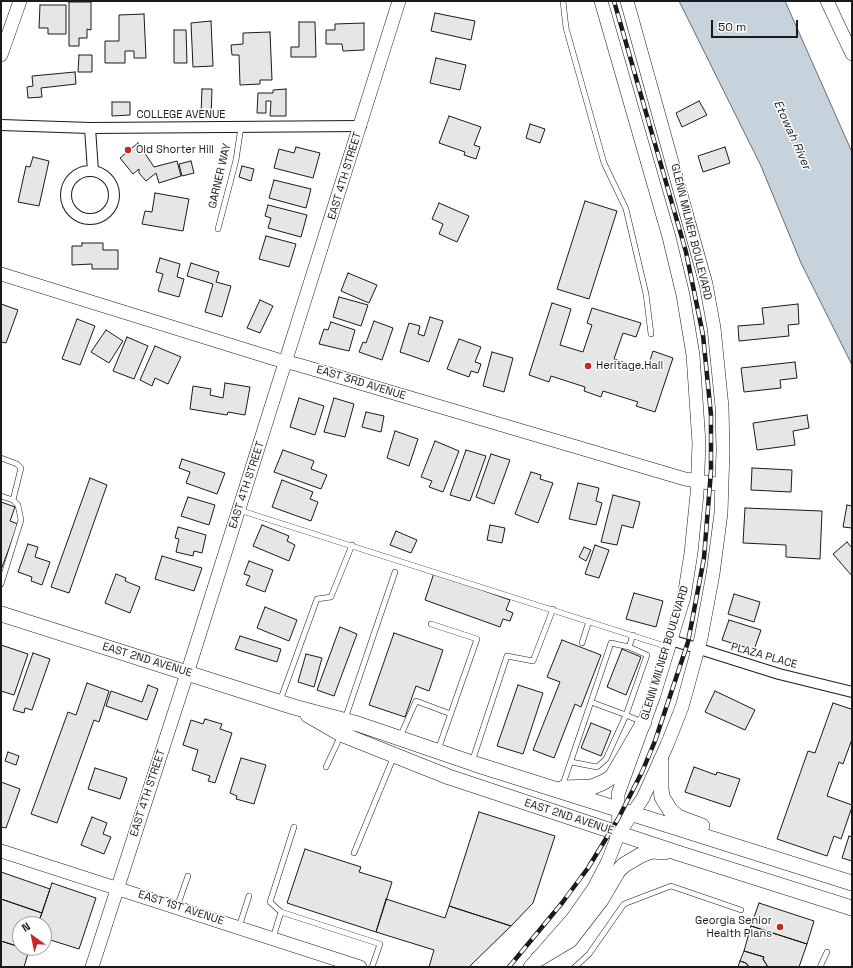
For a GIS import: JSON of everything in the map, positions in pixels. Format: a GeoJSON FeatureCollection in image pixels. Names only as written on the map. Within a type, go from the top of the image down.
{"type":"FeatureCollection","features":[{"type":"Feature","properties":{"kind":"main road","name":"EAST 2ND AVENUE"},"geometry":{"type":"LineString","coordinates":[[1,614],[287,704],[343,727],[394,756],[456,779],[678,853],[852,908]]}},
{"type":"Feature","properties":{"kind":"main road"},"geometry":{"type":"LineString","coordinates":[[556,788],[592,786],[604,782],[612,776],[644,722]]}},
{"type":"Feature","properties":{"kind":"main road","name":"EAST 2ND AVENUE"},"geometry":{"type":"LineString","coordinates":[[343,727],[399,738],[556,788],[617,810],[852,883]]}},
{"type":"Feature","properties":{"kind":"main road"},"geometry":{"type":"LineString","coordinates":[[661,760],[662,797],[670,810],[678,817],[724,834],[735,846]]}},
{"type":"Feature","properties":{"kind":"main road"},"geometry":{"type":"LineString","coordinates":[[534,963],[570,940],[597,906],[618,871],[624,865],[641,855],[652,851],[678,853]]}},
{"type":"Feature","properties":{"kind":"street"},"geometry":{"type":"LineString","coordinates":[[1,55],[20,1]]}},
{"type":"Feature","properties":{"kind":"street","name":"EAST 4TH STREET"},"geometry":{"type":"LineString","coordinates":[[92,967],[188,672],[361,126],[399,1]]}},
{"type":"Feature","properties":{"kind":"street","name":"GLENN MILNER BOULEVARD"},"geometry":{"type":"LineString","coordinates":[[601,1],[669,237],[683,295],[693,355],[699,442],[698,481],[691,553],[686,582],[670,643],[618,794],[617,810],[619,833]]}},
{"type":"Feature","properties":{"kind":"street","name":"GLENN MILNER BOULEVARD"},"geometry":{"type":"LineString","coordinates":[[534,963],[573,918],[594,888],[608,862],[619,833],[644,798],[682,707],[698,649],[713,574],[722,485],[722,407],[714,328],[706,284],[627,1]]}},
{"type":"Feature","properties":{"kind":"street"},"geometry":{"type":"LineString","coordinates":[[827,1],[852,54]]}},
{"type":"Feature","properties":{"kind":"street","name":"COLLEGE AVENUE"},"geometry":{"type":"LineString","coordinates":[[1,125],[90,128],[361,126]]}},
{"type":"Feature","properties":{"kind":"street"},"geometry":{"type":"LineString","coordinates":[[90,128],[93,171]]}},
{"type":"Feature","properties":{"kind":"street"},"geometry":{"type":"LineString","coordinates":[[93,171],[101,174],[112,184],[114,200],[111,208],[106,214],[98,218],[85,219],[76,215],[69,208],[66,192],[73,178],[81,173],[93,171]]}},
{"type":"Feature","properties":{"kind":"street","name":"EAST 3RD AVENUE"},"geometry":{"type":"LineString","coordinates":[[1,274],[286,362],[677,477],[722,485]]}},
{"type":"Feature","properties":{"kind":"street","name":"PLAZA PLACE"},"geometry":{"type":"LineString","coordinates":[[670,643],[698,649],[779,674],[852,692]]}},
{"type":"Feature","properties":{"kind":"street","name":"EAST 1ST AVENUE"},"geometry":{"type":"LineString","coordinates":[[1,851],[360,967]]}},
{"type":"Feature","properties":{"kind":"lane"},"geometry":{"type":"LineString","coordinates":[[563,1],[566,28],[604,163],[626,209],[646,294],[651,334]]}},
{"type":"Feature","properties":{"kind":"lane","name":"GARNER WAY"},"geometry":{"type":"LineString","coordinates":[[218,229],[236,160],[241,127]]}},
{"type":"Feature","properties":{"kind":"lane"},"geometry":{"type":"LineString","coordinates":[[1,458],[17,464],[21,468],[13,500]]}},
{"type":"Feature","properties":{"kind":"lane"},"geometry":{"type":"LineString","coordinates":[[1,496],[13,500],[18,505],[21,520],[1,584]]}},
{"type":"Feature","properties":{"kind":"lane"},"geometry":{"type":"LineString","coordinates":[[239,510],[633,635],[670,643]]}},
{"type":"Feature","properties":{"kind":"lane"},"geometry":{"type":"LineString","coordinates":[[287,704],[317,599],[331,597],[352,545]]}},
{"type":"Feature","properties":{"kind":"lane"},"geometry":{"type":"LineString","coordinates":[[326,767],[343,727],[395,572]]}},
{"type":"Feature","properties":{"kind":"lane"},"geometry":{"type":"LineString","coordinates":[[472,762],[507,656],[533,661],[553,609]]}},
{"type":"Feature","properties":{"kind":"lane"},"geometry":{"type":"LineString","coordinates":[[582,643],[589,621]]}},
{"type":"Feature","properties":{"kind":"lane"},"geometry":{"type":"LineString","coordinates":[[431,624],[477,639],[437,751]]}},
{"type":"Feature","properties":{"kind":"lane"},"geometry":{"type":"LineString","coordinates":[[628,647],[633,635]]}},
{"type":"Feature","properties":{"kind":"lane"},"geometry":{"type":"LineString","coordinates":[[556,788],[571,762],[611,642],[647,655],[626,715],[606,759],[596,767],[571,762]]}},
{"type":"Feature","properties":{"kind":"lane"},"geometry":{"type":"LineString","coordinates":[[399,738],[416,701],[451,714]]}},
{"type":"Feature","properties":{"kind":"lane"},"geometry":{"type":"LineString","coordinates":[[591,702],[644,722]]}},
{"type":"Feature","properties":{"kind":"lane"},"geometry":{"type":"LineString","coordinates":[[354,853],[394,756]]}},
{"type":"Feature","properties":{"kind":"lane"},"geometry":{"type":"LineString","coordinates":[[294,827],[270,902],[282,912],[380,944],[372,967]]}},
{"type":"Feature","properties":{"kind":"lane"},"geometry":{"type":"LineString","coordinates":[[178,907],[188,876]]}},
{"type":"Feature","properties":{"kind":"lane"},"geometry":{"type":"LineString","coordinates":[[575,967],[589,954],[624,904],[671,886],[741,910]]}},
{"type":"Feature","properties":{"kind":"lane"},"geometry":{"type":"LineString","coordinates":[[239,927],[249,896]]}},
{"type":"Feature","properties":{"kind":"lane"},"geometry":{"type":"LineString","coordinates":[[273,938],[282,912]]}},
{"type":"Feature","properties":{"kind":"lane"},"geometry":{"type":"LineString","coordinates":[[820,967],[827,952]]}},
{"type":"Feature","properties":{"kind":"water","name":"Etowah River"},"geometry":{"type":"Polygon","coordinates":[[[679,1],[785,1],[852,152],[852,365],[801,263],[761,166],[679,1]]]}},
{"type":"Feature","properties":{"kind":"building"},"geometry":{"type":"Polygon","coordinates":[[[69,2],[91,2],[91,30],[87,29],[87,38],[79,38],[79,46],[69,46],[69,2]]]}},
{"type":"Feature","properties":{"kind":"building"},"geometry":{"type":"Polygon","coordinates":[[[40,5],[66,5],[66,34],[48,34],[48,28],[39,28],[40,5]]]}},
{"type":"Feature","properties":{"kind":"building"},"geometry":{"type":"Polygon","coordinates":[[[435,13],[475,21],[471,40],[431,31],[435,13]]]}},
{"type":"Feature","properties":{"kind":"building"},"geometry":{"type":"Polygon","coordinates":[[[144,14],[146,58],[134,58],[134,51],[125,51],[125,63],[105,63],[105,41],[119,41],[119,15],[144,14]]]}},
{"type":"Feature","properties":{"kind":"building"},"geometry":{"type":"Polygon","coordinates":[[[211,21],[213,66],[193,67],[191,23],[211,21]]]}},
{"type":"Feature","properties":{"kind":"building"},"geometry":{"type":"Polygon","coordinates":[[[299,22],[315,22],[316,57],[291,57],[291,47],[299,47],[299,22]]]}},
{"type":"Feature","properties":{"kind":"building"},"geometry":{"type":"Polygon","coordinates":[[[364,23],[364,50],[343,51],[342,44],[326,44],[326,30],[335,30],[335,24],[364,23]]]}},
{"type":"Feature","properties":{"kind":"building"},"geometry":{"type":"Polygon","coordinates":[[[174,30],[186,30],[187,63],[174,63],[174,30]]]}},
{"type":"Feature","properties":{"kind":"building"},"geometry":{"type":"Polygon","coordinates":[[[270,32],[272,80],[260,80],[260,84],[240,85],[239,55],[232,55],[231,45],[243,44],[243,33],[270,32]]]}},
{"type":"Feature","properties":{"kind":"building"},"geometry":{"type":"Polygon","coordinates":[[[79,55],[92,55],[92,72],[78,72],[79,55]]]}},
{"type":"Feature","properties":{"kind":"building"},"geometry":{"type":"Polygon","coordinates":[[[436,58],[466,65],[460,90],[430,83],[436,58]]]}},
{"type":"Feature","properties":{"kind":"building"},"geometry":{"type":"Polygon","coordinates":[[[75,72],[76,84],[41,88],[42,97],[28,98],[27,87],[33,86],[32,76],[75,72]]]}},
{"type":"Feature","properties":{"kind":"building"},"geometry":{"type":"Polygon","coordinates":[[[202,89],[212,89],[211,116],[201,115],[202,89]]]}},
{"type":"Feature","properties":{"kind":"building"},"geometry":{"type":"Polygon","coordinates":[[[286,89],[286,116],[270,116],[271,101],[266,101],[266,113],[257,113],[258,93],[273,93],[273,90],[286,89]]]}},
{"type":"Feature","properties":{"kind":"building"},"geometry":{"type":"Polygon","coordinates":[[[699,101],[707,115],[682,127],[676,113],[699,101]]]}},
{"type":"Feature","properties":{"kind":"building"},"geometry":{"type":"Polygon","coordinates":[[[112,102],[130,102],[130,115],[112,116],[112,102]]]}},
{"type":"Feature","properties":{"kind":"building"},"geometry":{"type":"Polygon","coordinates":[[[449,116],[481,127],[474,145],[480,147],[476,159],[464,155],[465,152],[439,143],[449,116]]]}},
{"type":"Feature","properties":{"kind":"building"},"geometry":{"type":"Polygon","coordinates":[[[530,124],[545,129],[540,143],[526,138],[530,124]]]}},
{"type":"Feature","properties":{"kind":"building"},"geometry":{"type":"Polygon","coordinates":[[[138,143],[154,167],[177,161],[181,176],[159,183],[156,173],[146,181],[139,173],[139,169],[133,174],[120,158],[138,143]]]}},
{"type":"Feature","properties":{"kind":"building"},"geometry":{"type":"Polygon","coordinates":[[[296,147],[320,153],[313,178],[274,168],[279,149],[294,153],[296,147]]]}},
{"type":"Feature","properties":{"kind":"building"},"geometry":{"type":"Polygon","coordinates":[[[725,147],[730,163],[703,172],[698,156],[725,147]]]}},
{"type":"Feature","properties":{"kind":"building"},"geometry":{"type":"Polygon","coordinates":[[[33,157],[49,161],[39,206],[18,202],[26,166],[30,167],[33,157]]]}},
{"type":"Feature","properties":{"kind":"building"},"geometry":{"type":"Polygon","coordinates":[[[191,161],[194,173],[182,176],[179,164],[191,161]]]}},
{"type":"Feature","properties":{"kind":"building"},"geometry":{"type":"Polygon","coordinates":[[[242,166],[254,169],[251,181],[239,177],[242,166]]]}},
{"type":"Feature","properties":{"kind":"building"},"geometry":{"type":"Polygon","coordinates":[[[274,180],[311,189],[306,208],[269,198],[274,180]]]}},
{"type":"Feature","properties":{"kind":"building"},"geometry":{"type":"Polygon","coordinates":[[[155,193],[189,199],[183,231],[142,224],[145,211],[152,212],[155,193]]]}},
{"type":"Feature","properties":{"kind":"building"},"geometry":{"type":"Polygon","coordinates":[[[585,201],[617,211],[589,299],[557,289],[585,201]]]}},
{"type":"Feature","properties":{"kind":"building"},"geometry":{"type":"Polygon","coordinates":[[[439,203],[469,216],[457,242],[439,234],[443,224],[432,219],[439,203]]]}},
{"type":"Feature","properties":{"kind":"building"},"geometry":{"type":"Polygon","coordinates":[[[268,205],[307,215],[301,237],[268,228],[271,218],[265,216],[268,205]]]}},
{"type":"Feature","properties":{"kind":"building"},"geometry":{"type":"Polygon","coordinates":[[[266,236],[296,244],[289,267],[259,259],[266,236]]]}},
{"type":"Feature","properties":{"kind":"building"},"geometry":{"type":"Polygon","coordinates":[[[82,243],[103,243],[103,250],[118,250],[118,269],[92,269],[92,264],[72,265],[72,246],[82,246],[82,243]]]}},
{"type":"Feature","properties":{"kind":"building"},"geometry":{"type":"Polygon","coordinates":[[[160,258],[180,264],[177,277],[184,279],[179,297],[158,291],[163,274],[156,272],[160,258]]]}},
{"type":"Feature","properties":{"kind":"building"},"geometry":{"type":"Polygon","coordinates":[[[191,263],[219,272],[216,282],[231,286],[222,317],[205,312],[213,284],[187,276],[191,263]]]}},
{"type":"Feature","properties":{"kind":"building"},"geometry":{"type":"Polygon","coordinates":[[[348,273],[377,285],[369,303],[341,291],[348,273]]]}},
{"type":"Feature","properties":{"kind":"building"},"geometry":{"type":"Polygon","coordinates":[[[339,297],[368,305],[361,326],[333,317],[339,297]]]}},
{"type":"Feature","properties":{"kind":"building"},"geometry":{"type":"Polygon","coordinates":[[[260,300],[273,306],[260,333],[247,328],[260,300]]]}},
{"type":"Feature","properties":{"kind":"building"},"geometry":{"type":"Polygon","coordinates":[[[552,303],[571,309],[560,345],[583,352],[592,325],[587,323],[592,308],[641,323],[636,337],[623,333],[614,359],[647,370],[653,351],[673,358],[655,412],[636,406],[638,402],[603,391],[601,397],[584,391],[585,387],[551,376],[549,382],[529,375],[552,303]]]}},
{"type":"Feature","properties":{"kind":"building"},"geometry":{"type":"Polygon","coordinates":[[[1,304],[18,310],[6,343],[1,342],[1,304]]]}},
{"type":"Feature","properties":{"kind":"building"},"geometry":{"type":"Polygon","coordinates":[[[798,304],[799,324],[788,325],[789,336],[739,341],[738,326],[764,324],[762,308],[798,304]]]}},
{"type":"Feature","properties":{"kind":"building"},"geometry":{"type":"Polygon","coordinates":[[[430,317],[443,321],[429,362],[400,352],[409,323],[420,326],[418,334],[424,336],[430,317]]]}},
{"type":"Feature","properties":{"kind":"building"},"geometry":{"type":"Polygon","coordinates":[[[77,319],[95,326],[80,365],[62,359],[77,319]]]}},
{"type":"Feature","properties":{"kind":"building"},"geometry":{"type":"Polygon","coordinates":[[[374,321],[393,328],[382,360],[359,352],[363,342],[366,343],[374,321]]]}},
{"type":"Feature","properties":{"kind":"building"},"geometry":{"type":"Polygon","coordinates":[[[331,322],[355,330],[349,351],[319,344],[324,329],[328,330],[331,322]]]}},
{"type":"Feature","properties":{"kind":"building"},"geometry":{"type":"Polygon","coordinates":[[[106,330],[123,341],[109,363],[91,352],[106,330]]]}},
{"type":"Feature","properties":{"kind":"building"},"geometry":{"type":"Polygon","coordinates":[[[127,337],[148,346],[134,379],[113,371],[127,337]]]}},
{"type":"Feature","properties":{"kind":"building"},"geometry":{"type":"Polygon","coordinates":[[[459,339],[481,347],[475,362],[481,364],[478,373],[471,371],[469,377],[447,369],[459,339]]]}},
{"type":"Feature","properties":{"kind":"building"},"geometry":{"type":"Polygon","coordinates":[[[155,346],[181,357],[168,384],[155,378],[152,386],[140,380],[155,346]]]}},
{"type":"Feature","properties":{"kind":"building"},"geometry":{"type":"Polygon","coordinates":[[[492,352],[513,358],[504,392],[483,386],[492,352]]]}},
{"type":"Feature","properties":{"kind":"building"},"geometry":{"type":"Polygon","coordinates":[[[795,362],[797,378],[780,380],[781,388],[744,392],[741,368],[795,362]]]}},
{"type":"Feature","properties":{"kind":"building"},"geometry":{"type":"Polygon","coordinates":[[[225,383],[250,387],[245,415],[228,412],[227,415],[190,409],[193,386],[211,389],[210,395],[223,398],[225,383]]]}},
{"type":"Feature","properties":{"kind":"building"},"geometry":{"type":"Polygon","coordinates":[[[299,398],[324,406],[315,435],[290,427],[299,398]]]}},
{"type":"Feature","properties":{"kind":"building"},"geometry":{"type":"Polygon","coordinates":[[[334,398],[354,404],[345,437],[324,432],[334,398]]]}},
{"type":"Feature","properties":{"kind":"building"},"geometry":{"type":"Polygon","coordinates":[[[366,412],[384,416],[381,432],[362,427],[366,412]]]}},
{"type":"Feature","properties":{"kind":"building"},"geometry":{"type":"Polygon","coordinates":[[[807,415],[809,428],[793,431],[795,445],[757,450],[753,423],[807,415]]]}},
{"type":"Feature","properties":{"kind":"building"},"geometry":{"type":"Polygon","coordinates":[[[395,431],[418,439],[409,466],[387,458],[395,431]]]}},
{"type":"Feature","properties":{"kind":"building"},"geometry":{"type":"Polygon","coordinates":[[[435,441],[459,451],[443,492],[429,487],[432,481],[421,477],[435,441]]]}},
{"type":"Feature","properties":{"kind":"building"},"geometry":{"type":"Polygon","coordinates":[[[283,450],[314,461],[311,469],[327,475],[321,489],[274,472],[283,450]]]}},
{"type":"Feature","properties":{"kind":"building"},"geometry":{"type":"Polygon","coordinates":[[[466,450],[486,456],[470,501],[450,495],[466,450]]]}},
{"type":"Feature","properties":{"kind":"building"},"geometry":{"type":"Polygon","coordinates":[[[491,454],[510,460],[494,504],[476,497],[491,454]]]}},
{"type":"Feature","properties":{"kind":"building"},"geometry":{"type":"Polygon","coordinates":[[[182,459],[225,473],[217,494],[186,483],[190,472],[179,468],[182,459]]]}},
{"type":"Feature","properties":{"kind":"building"},"geometry":{"type":"Polygon","coordinates":[[[752,468],[792,470],[791,492],[751,490],[752,468]]]}},
{"type":"Feature","properties":{"kind":"building"},"geometry":{"type":"Polygon","coordinates":[[[531,472],[541,475],[540,479],[553,483],[538,523],[515,514],[531,472]]]}},
{"type":"Feature","properties":{"kind":"building"},"geometry":{"type":"Polygon","coordinates":[[[90,478],[107,485],[69,593],[51,587],[90,478]]]}},
{"type":"Feature","properties":{"kind":"building"},"geometry":{"type":"Polygon","coordinates":[[[282,480],[313,492],[310,499],[318,502],[311,521],[272,507],[282,480]]]}},
{"type":"Feature","properties":{"kind":"building"},"geometry":{"type":"Polygon","coordinates":[[[578,483],[599,488],[596,501],[602,503],[596,525],[569,519],[578,483]]]}},
{"type":"Feature","properties":{"kind":"building"},"geometry":{"type":"Polygon","coordinates":[[[613,495],[640,502],[633,528],[622,525],[617,545],[601,542],[613,495]]]}},
{"type":"Feature","properties":{"kind":"building"},"geometry":{"type":"Polygon","coordinates":[[[188,497],[215,505],[209,525],[181,516],[188,497]]]}},
{"type":"Feature","properties":{"kind":"building"},"geometry":{"type":"Polygon","coordinates":[[[1,502],[15,507],[10,521],[18,524],[1,570],[1,502]]]}},
{"type":"Feature","properties":{"kind":"building"},"geometry":{"type":"Polygon","coordinates":[[[847,505],[852,506],[852,528],[843,527],[847,505]]]}},
{"type":"Feature","properties":{"kind":"building"},"geometry":{"type":"Polygon","coordinates":[[[745,508],[822,511],[820,559],[786,557],[786,545],[743,543],[745,508]]]}},
{"type":"Feature","properties":{"kind":"building"},"geometry":{"type":"Polygon","coordinates":[[[262,525],[289,536],[287,541],[295,545],[289,561],[253,546],[262,525]]]}},
{"type":"Feature","properties":{"kind":"building"},"geometry":{"type":"Polygon","coordinates":[[[490,525],[505,528],[502,543],[487,540],[490,525]]]}},
{"type":"Feature","properties":{"kind":"building"},"geometry":{"type":"Polygon","coordinates":[[[178,527],[206,535],[202,553],[194,551],[193,556],[176,552],[179,539],[175,538],[178,527]]]}},
{"type":"Feature","properties":{"kind":"building"},"geometry":{"type":"Polygon","coordinates":[[[396,531],[417,540],[411,553],[390,545],[396,531]]]}},
{"type":"Feature","properties":{"kind":"building"},"geometry":{"type":"Polygon","coordinates":[[[847,542],[852,548],[852,576],[833,554],[847,542]]]}},
{"type":"Feature","properties":{"kind":"building"},"geometry":{"type":"Polygon","coordinates":[[[28,544],[38,547],[35,557],[50,562],[42,585],[31,581],[32,577],[18,572],[28,544]]]}},
{"type":"Feature","properties":{"kind":"building"},"geometry":{"type":"Polygon","coordinates":[[[595,545],[609,550],[599,578],[585,574],[595,545]]]}},
{"type":"Feature","properties":{"kind":"building"},"geometry":{"type":"Polygon","coordinates":[[[584,547],[591,550],[586,561],[579,557],[584,547]]]}},
{"type":"Feature","properties":{"kind":"building"},"geometry":{"type":"Polygon","coordinates":[[[162,556],[202,568],[194,591],[155,579],[162,556]]]}},
{"type":"Feature","properties":{"kind":"building"},"geometry":{"type":"Polygon","coordinates":[[[249,561],[273,570],[265,592],[246,585],[250,576],[244,574],[249,561]]]}},
{"type":"Feature","properties":{"kind":"building"},"geometry":{"type":"Polygon","coordinates":[[[434,573],[510,600],[506,610],[513,613],[510,621],[503,619],[500,627],[425,600],[434,573]]]}},
{"type":"Feature","properties":{"kind":"building"},"geometry":{"type":"Polygon","coordinates":[[[116,574],[126,578],[125,581],[140,587],[130,613],[105,603],[116,574]]]}},
{"type":"Feature","properties":{"kind":"building"},"geometry":{"type":"Polygon","coordinates":[[[634,593],[663,601],[656,627],[626,619],[634,593]]]}},
{"type":"Feature","properties":{"kind":"building"},"geometry":{"type":"Polygon","coordinates":[[[734,594],[760,602],[754,622],[728,614],[734,594]]]}},
{"type":"Feature","properties":{"kind":"building"},"geometry":{"type":"Polygon","coordinates":[[[265,607],[297,620],[289,641],[257,628],[265,607]]]}},
{"type":"Feature","properties":{"kind":"building"},"geometry":{"type":"Polygon","coordinates":[[[729,620],[761,630],[754,650],[722,640],[729,620]]]}},
{"type":"Feature","properties":{"kind":"building"},"geometry":{"type":"Polygon","coordinates":[[[340,627],[357,634],[334,696],[317,690],[340,627]]]}},
{"type":"Feature","properties":{"kind":"building"},"geometry":{"type":"Polygon","coordinates":[[[394,633],[443,650],[429,691],[416,686],[405,717],[369,705],[394,633]]]}},
{"type":"Feature","properties":{"kind":"building"},"geometry":{"type":"Polygon","coordinates":[[[240,636],[281,649],[277,662],[235,649],[240,636]]]}},
{"type":"Feature","properties":{"kind":"building"},"geometry":{"type":"Polygon","coordinates":[[[562,640],[601,655],[581,707],[575,704],[554,758],[533,750],[560,682],[547,677],[562,640]]]}},
{"type":"Feature","properties":{"kind":"building"},"geometry":{"type":"Polygon","coordinates":[[[1,645],[28,654],[14,695],[1,691],[1,645]]]}},
{"type":"Feature","properties":{"kind":"building"},"geometry":{"type":"Polygon","coordinates":[[[622,649],[641,657],[626,695],[607,687],[622,649]]]}},
{"type":"Feature","properties":{"kind":"building"},"geometry":{"type":"Polygon","coordinates":[[[33,653],[50,659],[32,710],[25,708],[24,713],[13,710],[33,653]]]}},
{"type":"Feature","properties":{"kind":"building"},"geometry":{"type":"Polygon","coordinates":[[[306,654],[322,658],[314,687],[298,682],[306,654]]]}},
{"type":"Feature","properties":{"kind":"building"},"geometry":{"type":"Polygon","coordinates":[[[87,683],[109,691],[99,722],[94,720],[57,823],[31,814],[68,712],[76,715],[87,683]]]}},
{"type":"Feature","properties":{"kind":"building"},"geometry":{"type":"Polygon","coordinates":[[[148,685],[158,689],[147,720],[106,706],[111,691],[142,702],[148,685]]]}},
{"type":"Feature","properties":{"kind":"building"},"geometry":{"type":"Polygon","coordinates":[[[518,685],[543,693],[523,754],[497,746],[518,685]]]}},
{"type":"Feature","properties":{"kind":"building"},"geometry":{"type":"Polygon","coordinates":[[[715,691],[755,710],[745,730],[705,712],[715,691]]]}},
{"type":"Feature","properties":{"kind":"building"},"geometry":{"type":"Polygon","coordinates":[[[833,703],[851,709],[852,706],[852,739],[843,764],[839,762],[827,796],[852,805],[852,807],[841,839],[834,836],[827,856],[777,839],[808,751],[815,753],[833,703]]]}},
{"type":"Feature","properties":{"kind":"building"},"geometry":{"type":"Polygon","coordinates":[[[205,719],[222,724],[220,729],[232,733],[215,783],[208,781],[210,776],[192,770],[198,750],[183,745],[191,720],[203,724],[205,719]]]}},
{"type":"Feature","properties":{"kind":"building"},"geometry":{"type":"Polygon","coordinates":[[[591,723],[611,731],[601,756],[581,748],[591,723]]]}},
{"type":"Feature","properties":{"kind":"building"},"geometry":{"type":"Polygon","coordinates":[[[8,752],[19,756],[16,765],[5,761],[8,752]]]}},
{"type":"Feature","properties":{"kind":"building"},"geometry":{"type":"Polygon","coordinates":[[[241,758],[266,765],[254,804],[236,799],[237,796],[230,793],[241,758]]]}},
{"type":"Feature","properties":{"kind":"building"},"geometry":{"type":"Polygon","coordinates":[[[694,767],[716,775],[717,772],[740,779],[730,807],[685,792],[694,767]]]}},
{"type":"Feature","properties":{"kind":"building"},"geometry":{"type":"Polygon","coordinates":[[[95,768],[127,778],[120,799],[88,789],[95,768]]]}},
{"type":"Feature","properties":{"kind":"building"},"geometry":{"type":"Polygon","coordinates":[[[1,782],[20,789],[6,828],[1,827],[1,782]]]}},
{"type":"Feature","properties":{"kind":"building"},"geometry":{"type":"Polygon","coordinates":[[[479,812],[555,836],[533,903],[511,926],[449,906],[479,812]]]}},
{"type":"Feature","properties":{"kind":"building"},"geometry":{"type":"Polygon","coordinates":[[[92,817],[107,823],[103,834],[111,837],[104,854],[81,845],[92,817]]]}},
{"type":"Feature","properties":{"kind":"building"},"geometry":{"type":"Polygon","coordinates":[[[849,836],[852,837],[852,861],[842,858],[849,836]]]}},
{"type":"Feature","properties":{"kind":"building"},"geometry":{"type":"Polygon","coordinates":[[[305,849],[361,867],[359,872],[392,882],[376,932],[287,903],[305,849]]]}},
{"type":"Feature","properties":{"kind":"building"},"geometry":{"type":"Polygon","coordinates":[[[1,872],[50,889],[42,913],[1,899],[1,872]]]}},
{"type":"Feature","properties":{"kind":"building"},"geometry":{"type":"Polygon","coordinates":[[[52,883],[96,898],[79,949],[52,941],[52,916],[41,916],[52,883]]]}},
{"type":"Feature","properties":{"kind":"building"},"geometry":{"type":"Polygon","coordinates":[[[1,899],[42,913],[41,916],[12,916],[12,944],[1,941],[1,899]]]}},
{"type":"Feature","properties":{"kind":"building"},"geometry":{"type":"Polygon","coordinates":[[[386,899],[445,918],[449,906],[511,926],[469,967],[429,967],[434,950],[376,932],[386,899]]]}},
{"type":"Feature","properties":{"kind":"building"},"geometry":{"type":"Polygon","coordinates":[[[759,903],[814,921],[807,944],[751,926],[759,903]]]}},
{"type":"Feature","properties":{"kind":"building"},"geometry":{"type":"Polygon","coordinates":[[[751,926],[807,944],[799,967],[768,967],[763,959],[764,957],[744,951],[751,926]]]}},
{"type":"Feature","properties":{"kind":"building"},"geometry":{"type":"Polygon","coordinates":[[[1,941],[12,945],[12,956],[27,956],[24,967],[1,967],[1,941]]]}},
{"type":"Feature","properties":{"kind":"building"},"geometry":{"type":"Polygon","coordinates":[[[744,951],[764,957],[763,959],[768,967],[749,967],[746,963],[740,961],[744,951]]]}},
{"type":"Feature","properties":{"kind":"building"},"geometry":{"type":"Polygon","coordinates":[[[740,961],[746,963],[749,967],[738,967],[740,961]]]}},
{"type":"Feature","properties":{"kind":"railway"},"geometry":{"type":"LineString","coordinates":[[509,967],[562,903],[588,868],[618,819],[642,772],[655,741],[688,642],[704,558],[711,471],[711,415],[703,335],[686,252],[614,1]]}},
{"type":"Feature","properties":{"kind":"place","name":"Old Shorter Hill"},"geometry":{"type":"Point","coordinates":[128,150]}},
{"type":"Feature","properties":{"kind":"place","name":"Heritage Hall"},"geometry":{"type":"Point","coordinates":[588,366]}},
{"type":"Feature","properties":{"kind":"place","name":"Georgia Senior Health Plans"},"geometry":{"type":"Point","coordinates":[780,927]}}]}
